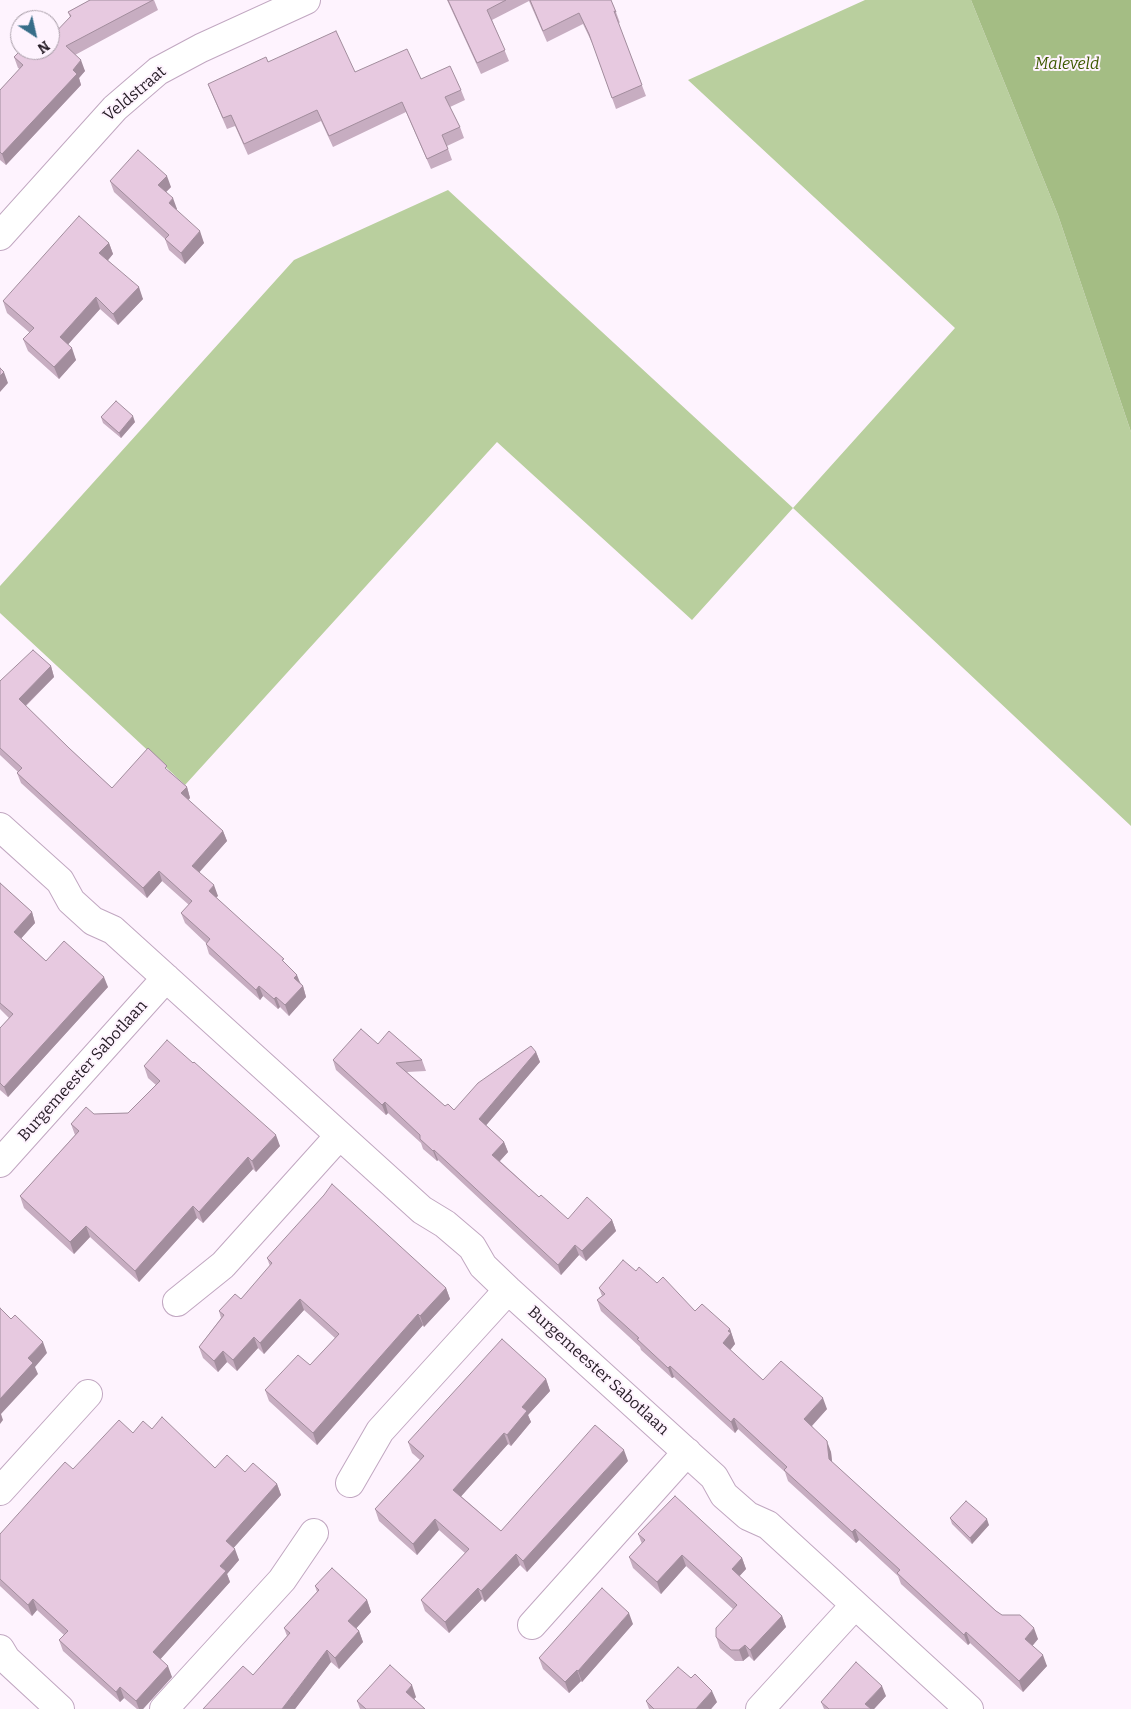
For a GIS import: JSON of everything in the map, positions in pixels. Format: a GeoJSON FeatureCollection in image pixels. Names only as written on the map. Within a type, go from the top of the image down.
{"type":"FeatureCollection","features":[{"type":"Feature","properties":{"kind":"street","name":"Veldstraat"},"geometry":{"type":"LineString","coordinates":[[0,236],[115,108],[158,71],[201,48],[306,0]]}},
{"type":"Feature","properties":{"kind":"street","name":"Burgemeester Sabotlaan"},"geometry":{"type":"LineString","coordinates":[[0,827],[60,882],[71,901],[93,921],[113,930],[422,1210],[445,1224],[472,1247],[483,1266],[714,1477],[724,1495],[748,1516],[768,1525],[969,1709]]}},
{"type":"Feature","properties":{"kind":"street","name":"Burgemeester Sabotlaan"},"geometry":{"type":"LineString","coordinates":[[0,1163],[166,978]]}},
{"type":"Feature","properties":{"kind":"street"},"geometry":{"type":"LineString","coordinates":[[177,1302],[223,1265],[339,1136]]}},
{"type":"Feature","properties":{"kind":"street"},"geometry":{"type":"LineString","coordinates":[[350,1483],[380,1432],[508,1290]]}},
{"type":"Feature","properties":{"kind":"street"},"geometry":{"type":"LineString","coordinates":[[0,1491],[88,1394]]}},
{"type":"Feature","properties":{"kind":"street"},"geometry":{"type":"LineString","coordinates":[[532,1625],[687,1452]]}},
{"type":"Feature","properties":{"kind":"street"},"geometry":{"type":"LineString","coordinates":[[164,1709],[282,1580],[314,1533]]}},
{"type":"Feature","properties":{"kind":"street"},"geometry":{"type":"LineString","coordinates":[[760,1709],[855,1606]]}},
{"type":"Feature","properties":{"kind":"street"},"geometry":{"type":"LineString","coordinates":[[0,1649],[42,1703]]}},
{"type":"Feature","properties":{"kind":"green space"},"geometry":{"type":"Polygon","coordinates":[[[865,0],[971,0],[1058,215],[1131,432],[1131,826],[793,508],[955,328],[688,80],[865,0]]]}},
{"type":"Feature","properties":{"kind":"green space","name":"Maleveld"},"geometry":{"type":"Polygon","coordinates":[[[971,0],[1131,0],[1131,432],[1058,215],[971,0]]]}},
{"type":"Feature","properties":{"kind":"green space"},"geometry":{"type":"Polygon","coordinates":[[[448,190],[793,508],[692,620],[497,442],[185,785],[0,613],[0,586],[294,260],[448,190]]]}},
{"type":"Feature","properties":{"kind":"building"},"geometry":{"type":"Polygon","coordinates":[[[90,0],[153,0],[66,46],[81,60],[73,70],[77,74],[2,154],[0,152],[0,90],[23,65],[17,60],[60,60],[60,28],[71,16],[68,12],[90,0]]]}},
{"type":"Feature","properties":{"kind":"building"},"geometry":{"type":"Polygon","coordinates":[[[448,0],[506,0],[487,10],[505,50],[477,63],[448,0]]]}},
{"type":"Feature","properties":{"kind":"building"},"geometry":{"type":"Polygon","coordinates":[[[530,0],[611,0],[642,85],[612,98],[589,34],[579,13],[543,31],[530,0]]]}},
{"type":"Feature","properties":{"kind":"building"},"geometry":{"type":"Polygon","coordinates":[[[336,31],[355,72],[407,49],[421,79],[450,66],[461,90],[445,97],[460,127],[442,135],[448,149],[427,159],[402,102],[329,136],[317,110],[244,144],[231,115],[223,118],[208,84],[266,57],[268,62],[336,31]]]}},
{"type":"Feature","properties":{"kind":"building"},"geometry":{"type":"Polygon","coordinates":[[[138,150],[167,176],[158,185],[173,198],[169,203],[200,231],[181,253],[165,239],[169,235],[110,181],[138,150]]]}},
{"type":"Feature","properties":{"kind":"building"},"geometry":{"type":"Polygon","coordinates":[[[79,216],[109,243],[99,253],[139,287],[113,314],[96,297],[60,337],[72,348],[54,367],[23,339],[34,328],[3,301],[79,216]]]}},
{"type":"Feature","properties":{"kind":"building"},"geometry":{"type":"Polygon","coordinates":[[[0,368],[4,372],[0,376],[0,368]]]}},
{"type":"Feature","properties":{"kind":"building"},"geometry":{"type":"Polygon","coordinates":[[[116,401],[133,416],[119,433],[101,417],[116,401]]]}},
{"type":"Feature","properties":{"kind":"building"},"geometry":{"type":"Polygon","coordinates":[[[33,650],[51,666],[19,699],[69,748],[112,788],[148,748],[167,766],[165,768],[187,787],[181,793],[223,831],[192,866],[214,885],[209,891],[284,959],[282,960],[297,975],[294,978],[303,986],[285,1005],[276,997],[274,999],[259,986],[256,990],[206,944],[210,939],[181,913],[192,901],[159,871],[143,888],[17,773],[22,768],[0,748],[0,681],[33,650]]]}},
{"type":"Feature","properties":{"kind":"building"},"geometry":{"type":"Polygon","coordinates":[[[0,883],[32,912],[14,932],[46,961],[64,941],[104,977],[4,1087],[0,1083],[0,1028],[13,1014],[0,1003],[0,883]]]}},
{"type":"Feature","properties":{"kind":"building"},"geometry":{"type":"Polygon","coordinates":[[[361,1029],[378,1044],[389,1031],[422,1060],[396,1063],[445,1106],[448,1104],[454,1110],[478,1083],[531,1046],[536,1052],[479,1119],[504,1142],[492,1155],[539,1197],[541,1195],[568,1219],[587,1197],[612,1220],[582,1251],[575,1245],[558,1265],[420,1139],[420,1135],[385,1102],[382,1105],[333,1060],[361,1029]]]}},
{"type":"Feature","properties":{"kind":"building"},"geometry":{"type":"Polygon","coordinates":[[[167,1040],[276,1135],[252,1161],[248,1157],[199,1212],[193,1206],[135,1271],[86,1226],[70,1242],[20,1196],[79,1131],[71,1124],[86,1107],[94,1114],[128,1113],[160,1081],[144,1066],[167,1040]]]}},
{"type":"Feature","properties":{"kind":"building"},"geometry":{"type":"Polygon","coordinates":[[[332,1184],[446,1288],[420,1316],[418,1314],[313,1433],[265,1390],[298,1355],[310,1365],[339,1334],[300,1299],[260,1343],[254,1337],[233,1360],[223,1351],[214,1361],[199,1347],[224,1315],[219,1311],[235,1294],[241,1299],[272,1263],[267,1258],[332,1184]]]}},
{"type":"Feature","properties":{"kind":"building"},"geometry":{"type":"Polygon","coordinates":[[[623,1260],[636,1271],[639,1267],[657,1283],[663,1277],[695,1311],[702,1304],[730,1329],[728,1331],[731,1333],[723,1343],[763,1380],[781,1361],[823,1398],[804,1419],[827,1441],[829,1459],[996,1611],[1002,1615],[1020,1615],[1034,1628],[1025,1639],[1043,1655],[1019,1681],[966,1632],[964,1635],[897,1573],[900,1570],[855,1529],[852,1532],[784,1470],[787,1467],[734,1418],[731,1422],[670,1366],[668,1368],[637,1339],[639,1338],[597,1300],[605,1294],[599,1288],[623,1260]]]}},
{"type":"Feature","properties":{"kind":"building"},"geometry":{"type":"Polygon","coordinates":[[[0,1308],[11,1319],[15,1315],[43,1342],[28,1358],[33,1363],[0,1399],[0,1308]]]}},
{"type":"Feature","properties":{"kind":"building"},"geometry":{"type":"Polygon","coordinates":[[[502,1339],[546,1379],[522,1407],[527,1411],[507,1435],[504,1433],[453,1490],[501,1531],[595,1425],[624,1450],[523,1561],[516,1554],[481,1591],[478,1588],[445,1622],[421,1600],[469,1549],[435,1519],[413,1544],[375,1509],[424,1456],[408,1442],[502,1339]]]}},
{"type":"Feature","properties":{"kind":"building"},"geometry":{"type":"Polygon","coordinates":[[[162,1417],[215,1468],[227,1455],[245,1472],[253,1463],[277,1484],[226,1541],[235,1549],[220,1566],[226,1571],[153,1652],[168,1666],[136,1701],[120,1687],[116,1692],[59,1640],[68,1631],[33,1599],[28,1605],[0,1579],[0,1534],[65,1462],[73,1469],[119,1420],[133,1433],[143,1421],[152,1429],[162,1417]]]}},
{"type":"Feature","properties":{"kind":"building"},"geometry":{"type":"Polygon","coordinates":[[[675,1496],[742,1558],[732,1569],[782,1616],[750,1650],[745,1645],[739,1650],[731,1650],[716,1637],[716,1628],[737,1605],[682,1555],[657,1582],[629,1557],[645,1540],[638,1534],[675,1496]]]}},
{"type":"Feature","properties":{"kind":"building"},"geometry":{"type":"Polygon","coordinates":[[[966,1501],[987,1519],[970,1538],[950,1518],[966,1501]]]}},
{"type":"Feature","properties":{"kind":"building"},"geometry":{"type":"Polygon","coordinates":[[[332,1568],[367,1600],[348,1621],[359,1631],[335,1658],[327,1650],[282,1709],[203,1709],[243,1666],[253,1675],[290,1633],[284,1628],[319,1590],[315,1586],[332,1568]]]}},
{"type":"Feature","properties":{"kind":"building"},"geometry":{"type":"Polygon","coordinates":[[[602,1588],[629,1613],[578,1671],[565,1682],[539,1658],[602,1588]]]}},
{"type":"Feature","properties":{"kind":"building"},"geometry":{"type":"Polygon","coordinates":[[[856,1662],[882,1686],[865,1704],[871,1709],[829,1709],[821,1702],[856,1662]]]}},
{"type":"Feature","properties":{"kind":"building"},"geometry":{"type":"Polygon","coordinates":[[[390,1665],[412,1685],[406,1692],[425,1709],[366,1709],[357,1701],[390,1665]]]}},
{"type":"Feature","properties":{"kind":"building"},"geometry":{"type":"Polygon","coordinates":[[[678,1667],[691,1678],[695,1674],[712,1691],[696,1709],[654,1709],[646,1701],[678,1667]]]}}]}
